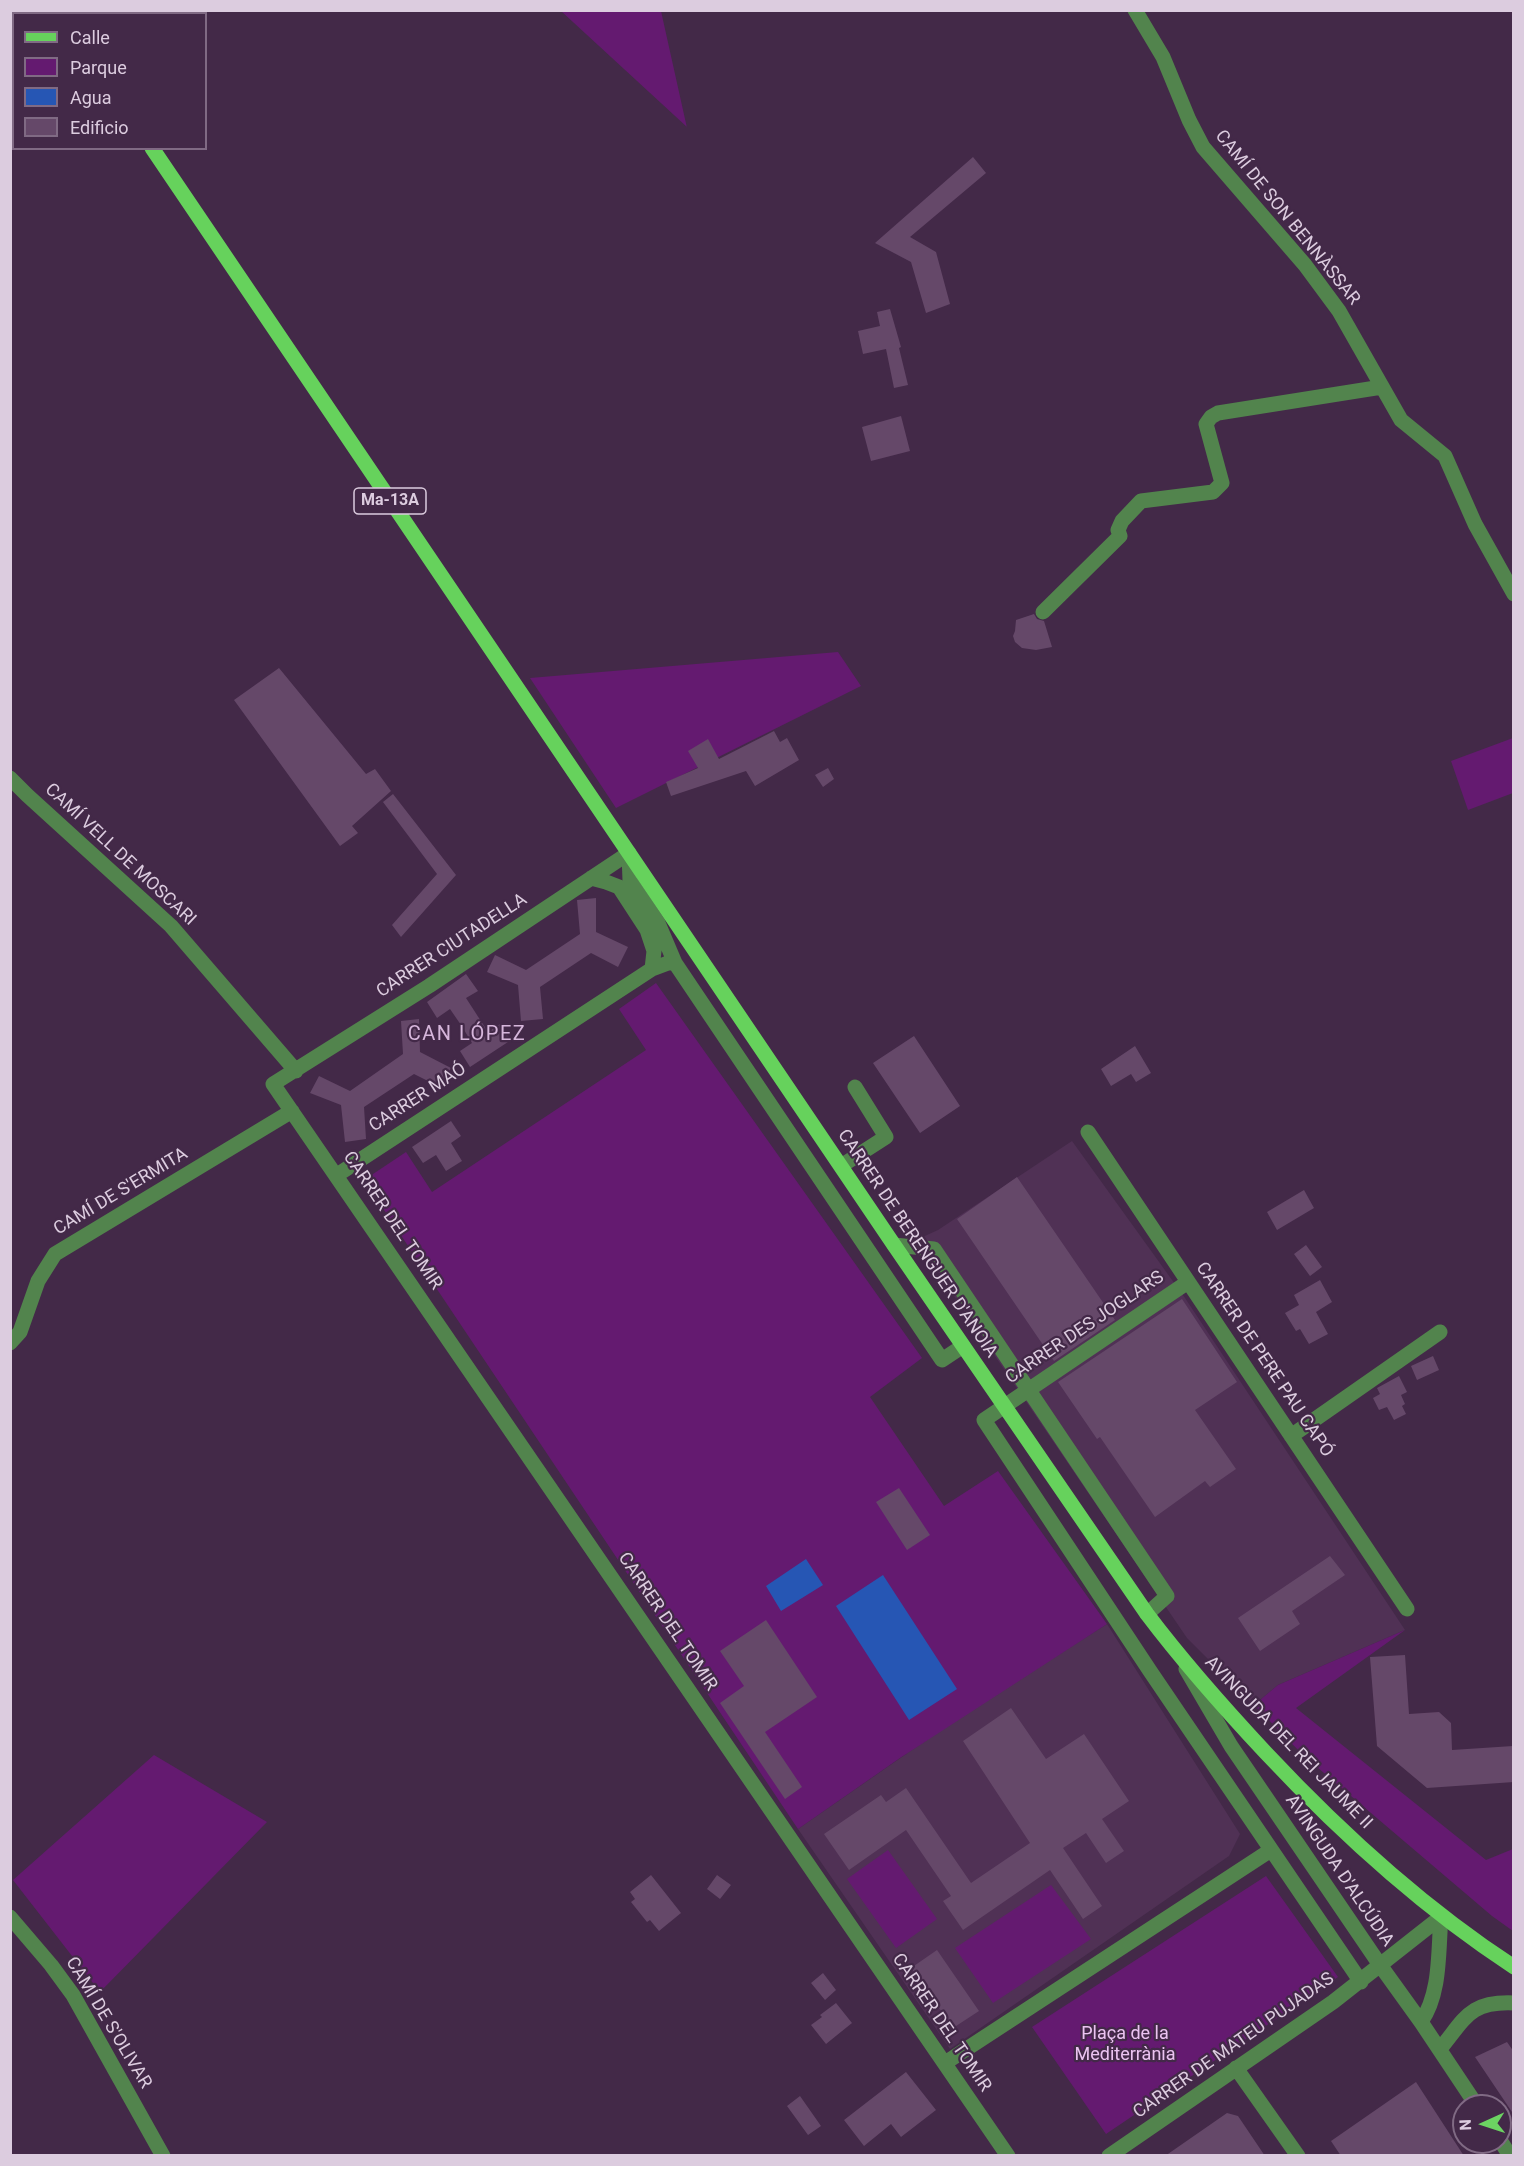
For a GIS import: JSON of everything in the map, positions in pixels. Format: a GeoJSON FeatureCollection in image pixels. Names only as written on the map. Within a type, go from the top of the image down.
{"type":"FeatureCollection","features":[{"type":"Feature","properties":{"kind":"main road","name":"Ma-13A"},"geometry":{"type":"LineString","coordinates":[[153,150],[628,853]]}},
{"type":"Feature","properties":{"kind":"main road","name":"CARRER DE BERENGUER D'ANOIA"},"geometry":{"type":"LineString","coordinates":[[628,853],[963,1346],[1147,1614],[1177,1654]]}},
{"type":"Feature","properties":{"kind":"main road","name":"AVINGUDA DEL REI JAUME II"},"geometry":{"type":"LineString","coordinates":[[1177,1654],[1230,1715],[1327,1816],[1441,1917],[1514,1967]]}},
{"type":"Feature","properties":{"kind":"street","name":"CAMÍ DE SON BENNÀSSAR"},"geometry":{"type":"LineString","coordinates":[[1135,10],[1163,57],[1189,120],[1203,147],[1305,265],[1339,310],[1401,420],[1445,456],[1475,524],[1514,594]]}},
{"type":"Feature","properties":{"kind":"street"},"geometry":{"type":"LineString","coordinates":[[1043,612],[1120,536],[1118,530],[1122,521],[1141,501],[1213,492],[1219,488],[1222,483],[1206,424],[1211,417],[1218,413],[1382,387]]}},
{"type":"Feature","properties":{"kind":"street","name":"CAMÍ VELL DE MOSCARI"},"geometry":{"type":"LineString","coordinates":[[10,778],[171,926],[296,1071]]}},
{"type":"Feature","properties":{"kind":"street"},"geometry":{"type":"LineString","coordinates":[[628,853],[630,881],[658,924],[675,963],[942,1360],[963,1346]]}},
{"type":"Feature","properties":{"kind":"street","name":"CARRER CIUTADELLA"},"geometry":{"type":"LineString","coordinates":[[292,1111],[273,1084],[429,986],[628,853]]}},
{"type":"Feature","properties":{"kind":"street"},"geometry":{"type":"LineString","coordinates":[[591,878],[619,887],[647,930],[654,951],[652,969]]}},
{"type":"Feature","properties":{"kind":"street","name":"CARRER MAÓ"},"geometry":{"type":"LineString","coordinates":[[337,1174],[652,969],[675,963]]}},
{"type":"Feature","properties":{"kind":"street"},"geometry":{"type":"LineString","coordinates":[[841,1166],[886,1137],[855,1087]]}},
{"type":"Feature","properties":{"kind":"street","name":"CARRER DEL TOMIR"},"geometry":{"type":"LineString","coordinates":[[292,1111],[1008,2156]]}},
{"type":"Feature","properties":{"kind":"street","name":"CAMÍ DE S'ERMITA"},"geometry":{"type":"LineString","coordinates":[[10,1342],[20,1332],[38,1281],[54,1254],[292,1111]]}},
{"type":"Feature","properties":{"kind":"street","name":"CARRER DE PERE PAU CAPÓ"},"geometry":{"type":"LineString","coordinates":[[1088,1132],[1407,1609]]}},
{"type":"Feature","properties":{"kind":"street"},"geometry":{"type":"LineString","coordinates":[[894,1245],[913,1245],[934,1249],[1167,1596],[1147,1614]]}},
{"type":"Feature","properties":{"kind":"street","name":"CARRER DES JOGLARS"},"geometry":{"type":"LineString","coordinates":[[1188,1282],[984,1420],[1271,1850]]}},
{"type":"Feature","properties":{"kind":"street"},"geometry":{"type":"LineString","coordinates":[[1291,1436],[1440,1332]]}},
{"type":"Feature","properties":{"kind":"street","name":"AVINGUDA D'ALCÚDIA"},"geometry":{"type":"LineString","coordinates":[[1177,1654],[1231,1746],[1469,2094]]}},
{"type":"Feature","properties":{"kind":"street"},"geometry":{"type":"LineString","coordinates":[[945,2063],[1271,1850],[1361,1982]]}},
{"type":"Feature","properties":{"kind":"street","name":"CAMÍ DE S'OLIVAR"},"geometry":{"type":"LineString","coordinates":[[10,1917],[74,1995],[163,2156]]}},
{"type":"Feature","properties":{"kind":"street"},"geometry":{"type":"LineString","coordinates":[[1421,2022],[1429,2010],[1434,1994],[1441,1917]]}},
{"type":"Feature","properties":{"kind":"street","name":"CARRER DE MATEU PUJADAS"},"geometry":{"type":"LineString","coordinates":[[1109,2156],[1361,1982],[1441,1917]]}},
{"type":"Feature","properties":{"kind":"street"},"geometry":{"type":"LineString","coordinates":[[1440,2049],[1472,2010],[1482,2005],[1514,2004]]}},
{"type":"Feature","properties":{"kind":"street"},"geometry":{"type":"LineString","coordinates":[[1236,2068],[1298,2156]]}},
{"type":"Feature","properties":{"kind":"shaded area"},"geometry":{"type":"Polygon","coordinates":[[[1072,1141],[1185,1298],[1405,1630],[1278,1685],[1254,1705],[1187,1638],[916,1240],[938,1230],[1072,1141]]]}},
{"type":"Feature","properties":{"kind":"shaded area"},"geometry":{"type":"Polygon","coordinates":[[[1107,1624],[1240,1834],[1229,1856],[950,2049],[798,1829],[948,1725],[1107,1624]]]}},
{"type":"Feature","properties":{"kind":"green space"},"geometry":{"type":"Polygon","coordinates":[[[561,11],[661,11],[687,127],[561,11]]]}},
{"type":"Feature","properties":{"kind":"green space"},"geometry":{"type":"Polygon","coordinates":[[[838,652],[861,686],[616,808],[530,678],[838,652]]]}},
{"type":"Feature","properties":{"kind":"green space"},"geometry":{"type":"Polygon","coordinates":[[[1513,738],[1513,793],[1468,810],[1451,761],[1513,738]]]}},
{"type":"Feature","properties":{"kind":"green space"},"geometry":{"type":"Polygon","coordinates":[[[656,983],[922,1358],[870,1397],[944,1506],[998,1471],[1107,1624],[900,1758],[798,1829],[364,1180],[406,1152],[432,1192],[646,1050],[619,1009],[656,983]]]}},
{"type":"Feature","properties":{"kind":"green space"},"geometry":{"type":"Polygon","coordinates":[[[1405,1630],[1296,1708],[1486,1860],[1513,1849],[1513,1931],[1492,1916],[1304,1756],[1254,1705],[1278,1685],[1405,1630]]]}},
{"type":"Feature","properties":{"kind":"green space"},"geometry":{"type":"Polygon","coordinates":[[[154,1755],[267,1822],[100,1992],[13,1880],[154,1755]]]}},
{"type":"Feature","properties":{"kind":"green space"},"geometry":{"type":"Polygon","coordinates":[[[888,1850],[937,1919],[896,1948],[847,1879],[888,1850]]]}},
{"type":"Feature","properties":{"kind":"green space","name":"Plaça de la Mediterrània"},"geometry":{"type":"Polygon","coordinates":[[[1266,1876],[1338,1977],[1106,2134],[1032,2027],[1266,1876]]]}},
{"type":"Feature","properties":{"kind":"green space"},"geometry":{"type":"Polygon","coordinates":[[[1051,1885],[1091,1939],[993,2003],[955,1948],[1051,1885]]]}},
{"type":"Feature","properties":{"kind":"water"},"geometry":{"type":"Polygon","coordinates":[[[806,1559],[823,1585],[781,1611],[766,1586],[806,1559]]]}},
{"type":"Feature","properties":{"kind":"water"},"geometry":{"type":"Polygon","coordinates":[[[883,1575],[957,1689],[909,1720],[836,1606],[883,1575]]]}},
{"type":"Feature","properties":{"kind":"building"},"geometry":{"type":"Polygon","coordinates":[[[973,157],[986,173],[910,237],[936,252],[950,304],[926,313],[911,262],[875,243],[973,157]]]}},
{"type":"Feature","properties":{"kind":"building"},"geometry":{"type":"Polygon","coordinates":[[[890,309],[901,347],[899,348],[908,385],[894,388],[886,349],[863,354],[858,331],[880,326],[877,312],[890,309]]]}},
{"type":"Feature","properties":{"kind":"building"},"geometry":{"type":"Polygon","coordinates":[[[901,416],[910,451],[871,461],[862,427],[901,416]]]}},
{"type":"Feature","properties":{"kind":"building"},"geometry":{"type":"Polygon","coordinates":[[[1034,614],[1037,619],[1044,621],[1052,647],[1036,650],[1022,648],[1015,642],[1013,636],[1016,620],[1034,614]]]}},
{"type":"Feature","properties":{"kind":"building"},"geometry":{"type":"Polygon","coordinates":[[[279,668],[366,774],[375,769],[391,791],[352,826],[358,833],[340,846],[234,700],[279,668]]]}},
{"type":"Feature","properties":{"kind":"building"},"geometry":{"type":"Polygon","coordinates":[[[774,731],[780,742],[787,738],[799,760],[755,786],[746,771],[671,796],[666,782],[698,768],[688,751],[708,739],[719,759],[774,731]]]}},
{"type":"Feature","properties":{"kind":"building"},"geometry":{"type":"Polygon","coordinates":[[[828,768],[834,779],[823,787],[815,775],[828,768]]]}},
{"type":"Feature","properties":{"kind":"building"},"geometry":{"type":"Polygon","coordinates":[[[393,794],[456,875],[401,937],[392,925],[437,874],[383,802],[393,794]]]}},
{"type":"Feature","properties":{"kind":"building"},"geometry":{"type":"Polygon","coordinates":[[[596,898],[596,932],[628,947],[618,967],[591,953],[540,987],[543,1019],[521,1021],[518,985],[487,972],[495,955],[526,970],[580,934],[577,900],[596,898]]]}},
{"type":"Feature","properties":{"kind":"building"},"geometry":{"type":"Polygon","coordinates":[[[466,974],[478,991],[466,998],[488,1032],[500,1024],[511,1040],[470,1067],[460,1051],[472,1043],[461,1025],[450,1009],[437,1018],[427,1002],[466,974]]]}},
{"type":"Feature","properties":{"kind":"building"},"geometry":{"type":"Polygon","coordinates":[[[419,1019],[420,1052],[451,1068],[442,1088],[414,1074],[364,1107],[366,1139],[345,1142],[341,1105],[310,1093],[319,1076],[350,1091],[403,1054],[401,1021],[419,1019]]]}},
{"type":"Feature","properties":{"kind":"building"},"geometry":{"type":"Polygon","coordinates":[[[914,1036],[960,1106],[920,1133],[873,1063],[914,1036]]]}},
{"type":"Feature","properties":{"kind":"building"},"geometry":{"type":"Polygon","coordinates":[[[1135,1046],[1151,1073],[1136,1082],[1131,1074],[1111,1086],[1101,1069],[1135,1046]]]}},
{"type":"Feature","properties":{"kind":"building"},"geometry":{"type":"Polygon","coordinates":[[[451,1121],[461,1136],[451,1143],[462,1161],[446,1171],[436,1155],[423,1163],[412,1147],[451,1121]]]}},
{"type":"Feature","properties":{"kind":"building"},"geometry":{"type":"Polygon","coordinates":[[[1017,1177],[1115,1320],[1054,1361],[957,1219],[1017,1177]]]}},
{"type":"Feature","properties":{"kind":"building"},"geometry":{"type":"Polygon","coordinates":[[[1304,1190],[1314,1208],[1277,1230],[1267,1212],[1304,1190]]]}},
{"type":"Feature","properties":{"kind":"building"},"geometry":{"type":"Polygon","coordinates":[[[1306,1245],[1322,1267],[1310,1276],[1294,1254],[1306,1245]]]}},
{"type":"Feature","properties":{"kind":"building"},"geometry":{"type":"Polygon","coordinates":[[[1320,1280],[1332,1302],[1316,1312],[1328,1334],[1309,1344],[1300,1329],[1296,1331],[1285,1313],[1299,1305],[1294,1295],[1320,1280]]]}},
{"type":"Feature","properties":{"kind":"building"},"geometry":{"type":"Polygon","coordinates":[[[1182,1299],[1237,1382],[1195,1410],[1236,1469],[1210,1487],[1205,1481],[1155,1517],[1100,1437],[1097,1439],[1058,1382],[1182,1299]]]}},
{"type":"Feature","properties":{"kind":"building"},"geometry":{"type":"Polygon","coordinates":[[[1433,1356],[1439,1370],[1417,1380],[1411,1366],[1433,1356]]]}},
{"type":"Feature","properties":{"kind":"building"},"geometry":{"type":"Polygon","coordinates":[[[1399,1376],[1407,1392],[1401,1395],[1405,1404],[1402,1406],[1406,1414],[1394,1420],[1387,1407],[1379,1410],[1373,1398],[1380,1394],[1377,1388],[1399,1376]]]}},
{"type":"Feature","properties":{"kind":"building"},"geometry":{"type":"Polygon","coordinates":[[[899,1488],[930,1535],[907,1550],[876,1502],[899,1488]]]}},
{"type":"Feature","properties":{"kind":"building"},"geometry":{"type":"Polygon","coordinates":[[[1330,1556],[1345,1575],[1292,1611],[1300,1624],[1260,1651],[1238,1618],[1330,1556]]]}},
{"type":"Feature","properties":{"kind":"building"},"geometry":{"type":"Polygon","coordinates":[[[766,1620],[817,1697],[765,1732],[802,1787],[785,1799],[720,1703],[744,1686],[720,1651],[766,1620]]]}},
{"type":"Feature","properties":{"kind":"building"},"geometry":{"type":"Polygon","coordinates":[[[1405,1655],[1409,1714],[1439,1712],[1451,1723],[1452,1750],[1513,1746],[1514,1782],[1427,1788],[1377,1746],[1370,1657],[1405,1655]]]}},
{"type":"Feature","properties":{"kind":"building"},"geometry":{"type":"Polygon","coordinates":[[[1011,1708],[1046,1759],[1084,1734],[1129,1801],[1102,1819],[1124,1851],[1106,1863],[1086,1833],[1063,1848],[1102,1906],[1083,1919],[1050,1870],[963,1930],[943,1901],[951,1896],[906,1830],[849,1870],[824,1834],[881,1795],[886,1802],[906,1788],[971,1883],[1030,1843],[963,1741],[1011,1708]]]}},
{"type":"Feature","properties":{"kind":"building"},"geometry":{"type":"Polygon","coordinates":[[[651,1875],[681,1913],[659,1931],[650,1920],[647,1922],[631,1902],[635,1899],[630,1892],[651,1875]]]}},
{"type":"Feature","properties":{"kind":"building"},"geometry":{"type":"Polygon","coordinates":[[[717,1875],[731,1885],[720,1899],[707,1889],[717,1875]]]}},
{"type":"Feature","properties":{"kind":"building"},"geometry":{"type":"Polygon","coordinates":[[[937,1950],[979,2011],[953,2028],[911,1968],[937,1950]]]}},
{"type":"Feature","properties":{"kind":"building"},"geometry":{"type":"Polygon","coordinates":[[[823,1973],[836,1990],[825,2000],[811,1983],[823,1973]]]}},
{"type":"Feature","properties":{"kind":"building"},"geometry":{"type":"Polygon","coordinates":[[[836,2003],[852,2023],[826,2044],[811,2025],[836,2003]]]}},
{"type":"Feature","properties":{"kind":"building"},"geometry":{"type":"Polygon","coordinates":[[[1507,2042],[1514,2052],[1514,2115],[1512,2094],[1500,2094],[1475,2057],[1507,2042]]]}},
{"type":"Feature","properties":{"kind":"building"},"geometry":{"type":"Polygon","coordinates":[[[906,2072],[936,2110],[901,2137],[891,2124],[864,2146],[844,2120],[906,2072]]]}},
{"type":"Feature","properties":{"kind":"building"},"geometry":{"type":"Polygon","coordinates":[[[1416,2082],[1452,2138],[1452,2154],[1464,2156],[1341,2156],[1331,2141],[1416,2082]]]}},
{"type":"Feature","properties":{"kind":"building"},"geometry":{"type":"Polygon","coordinates":[[[800,2096],[821,2126],[808,2135],[787,2106],[800,2096]]]}},
{"type":"Feature","properties":{"kind":"building"},"geometry":{"type":"Polygon","coordinates":[[[1227,2113],[1238,2116],[1265,2156],[1165,2156],[1227,2113]]]}},
{"type":"Feature","properties":{"kind":"district","name":"CAN LÓPEZ"},"geometry":{"type":"Point","coordinates":[467,1035]}}]}
